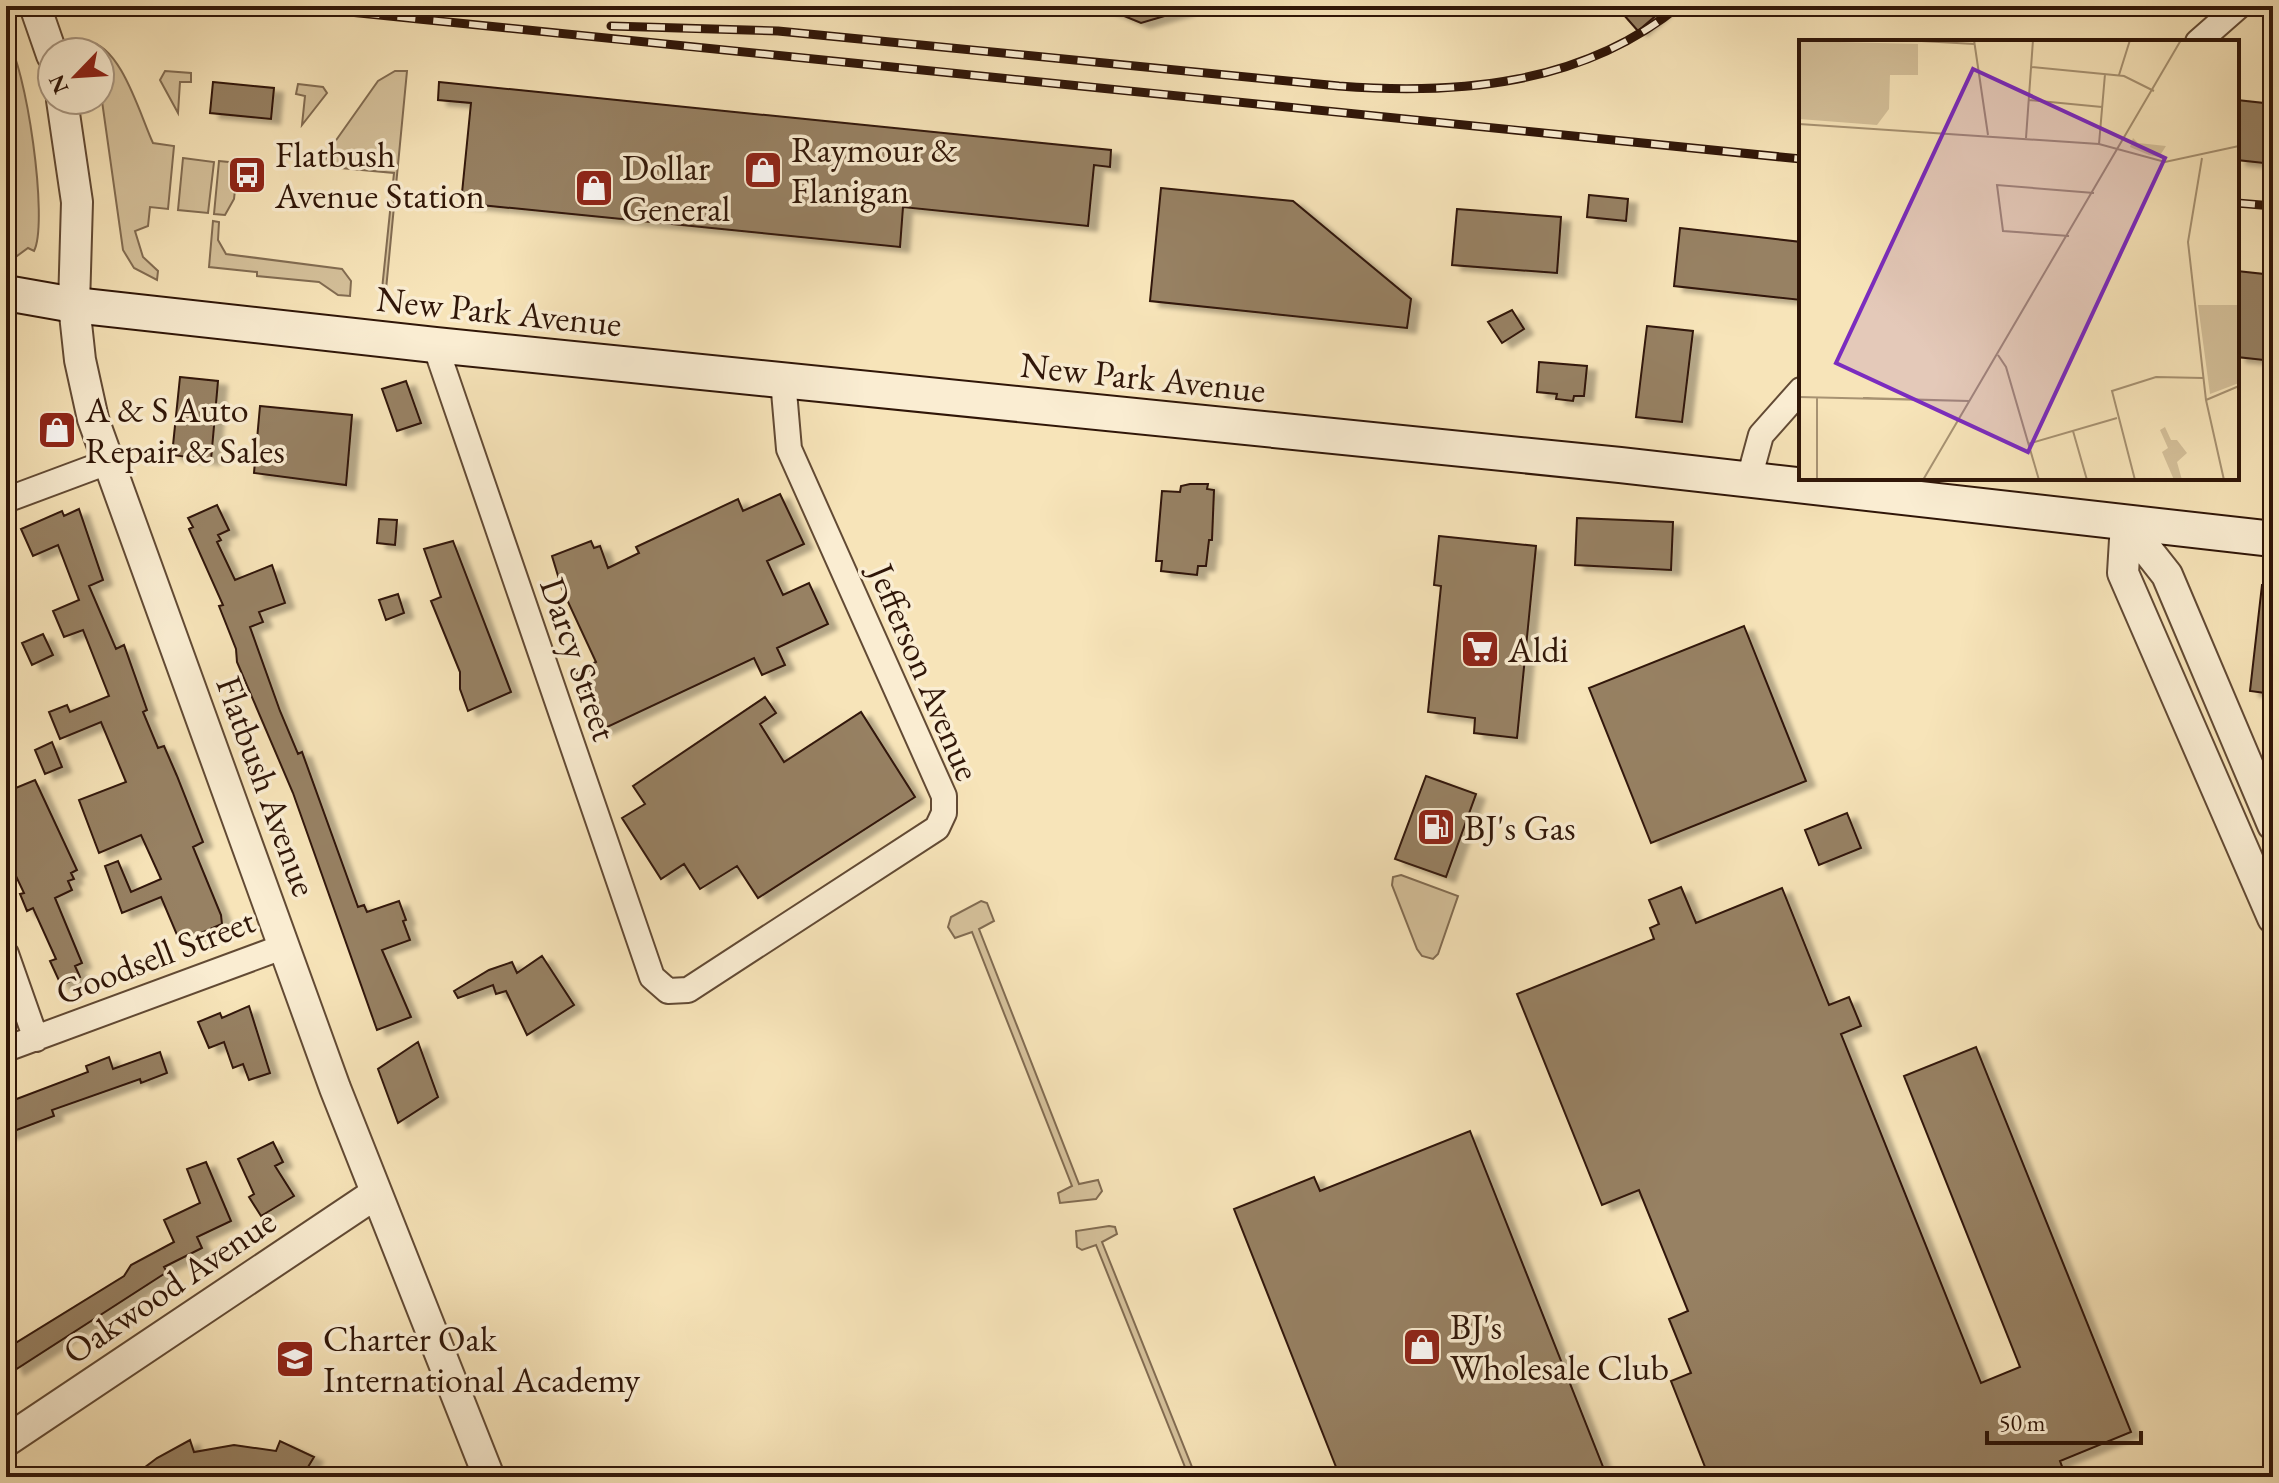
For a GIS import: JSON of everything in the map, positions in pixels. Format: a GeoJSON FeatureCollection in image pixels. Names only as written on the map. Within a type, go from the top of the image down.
{"type":"FeatureCollection","features":[{"type":"Feature","properties":{"kind":"main road","name":"New Park Avenue"},"geometry":{"type":"LineString","coordinates":[[6,293],[74,305],[435,345],[1749,479],[2273,539]]}},
{"type":"Feature","properties":{"kind":"street"},"geometry":{"type":"LineString","coordinates":[[35,6],[45,36]]}},
{"type":"Feature","properties":{"kind":"street"},"geometry":{"type":"LineString","coordinates":[[2200,40],[2223,11]]}},
{"type":"Feature","properties":{"kind":"street","name":"Flatbush Avenue"},"geometry":{"type":"LineString","coordinates":[[64,116],[77,202],[74,305],[80,360],[108,462],[375,1194],[489,1477]]}},
{"type":"Feature","properties":{"kind":"street","name":"Darcy Street"},"geometry":{"type":"LineString","coordinates":[[435,345],[652,977],[668,991]]}},
{"type":"Feature","properties":{"kind":"street","name":"Jefferson Avenue"},"geometry":{"type":"LineString","coordinates":[[668,991],[688,990],[937,828],[944,813],[944,796],[789,449],[783,380]]}},
{"type":"Feature","properties":{"kind":"street"},"geometry":{"type":"LineString","coordinates":[[1749,479],[1761,435],[1799,392]]}},
{"type":"Feature","properties":{"kind":"street"},"geometry":{"type":"LineString","coordinates":[[6,500],[108,462]]}},
{"type":"Feature","properties":{"kind":"street"},"geometry":{"type":"LineString","coordinates":[[2126,523],[2167,575],[2273,825]]}},
{"type":"Feature","properties":{"kind":"street"},"geometry":{"type":"LineString","coordinates":[[2126,523],[2123,573],[2259,848],[2273,918]]}},
{"type":"Feature","properties":{"kind":"street","name":"Goodsell Street"},"geometry":{"type":"LineString","coordinates":[[6,1049],[285,946]]}},
{"type":"Feature","properties":{"kind":"street"},"geometry":{"type":"LineString","coordinates":[[6,954],[36,1039]]}},
{"type":"Feature","properties":{"kind":"street","name":"Oakwood Avenue"},"geometry":{"type":"LineString","coordinates":[[6,1441],[375,1194]]}},
{"type":"Feature","properties":{"kind":"shaded area"},"geometry":{"type":"Polygon","coordinates":[[[6,38],[14,53],[28,109],[39,209],[34,251],[28,248],[6,264],[6,38]]]}},
{"type":"Feature","properties":{"kind":"shaded area"},"geometry":{"type":"Polygon","coordinates":[[[116,63],[153,143],[174,146],[168,209],[150,207],[148,226],[135,231],[143,257],[158,271],[157,280],[134,268],[123,250],[104,116],[116,116],[116,63]]]}},
{"type":"Feature","properties":{"kind":"shaded area"},"geometry":{"type":"Polygon","coordinates":[[[165,71],[191,73],[191,82],[180,82],[178,113],[160,80],[165,71]]]}},
{"type":"Feature","properties":{"kind":"shaded area"},"geometry":{"type":"Polygon","coordinates":[[[395,71],[407,71],[385,300],[381,299],[394,173],[298,164],[299,157],[323,160],[329,157],[327,153],[378,81],[395,71]]]}},
{"type":"Feature","properties":{"kind":"shaded area"},"geometry":{"type":"Polygon","coordinates":[[[298,84],[323,87],[327,93],[302,125],[305,96],[296,94],[298,84]]]}},
{"type":"Feature","properties":{"kind":"shaded area"},"geometry":{"type":"Polygon","coordinates":[[[183,158],[214,162],[208,213],[178,210],[183,158]]]}},
{"type":"Feature","properties":{"kind":"shaded area"},"geometry":{"type":"Polygon","coordinates":[[[219,161],[238,163],[234,199],[225,215],[214,214],[219,161]]]}},
{"type":"Feature","properties":{"kind":"shaded area"},"geometry":{"type":"Polygon","coordinates":[[[213,221],[219,222],[218,240],[226,254],[342,269],[351,281],[350,296],[338,295],[319,282],[257,276],[257,272],[209,267],[213,221]]]}},
{"type":"Feature","properties":{"kind":"shaded area"},"geometry":{"type":"Polygon","coordinates":[[[1401,875],[1458,896],[1438,954],[1433,959],[1422,956],[1417,949],[1392,885],[1393,877],[1401,875]]]}},
{"type":"Feature","properties":{"kind":"shaded area"},"geometry":{"type":"Polygon","coordinates":[[[981,901],[987,903],[994,921],[979,929],[1079,1184],[1098,1180],[1102,1191],[1096,1199],[1060,1203],[1058,1193],[1072,1186],[972,932],[955,938],[948,927],[951,917],[981,901]]]}},
{"type":"Feature","properties":{"kind":"shaded area"},"geometry":{"type":"Polygon","coordinates":[[[1115,1227],[1117,1234],[1102,1242],[1196,1477],[1189,1477],[1096,1245],[1082,1250],[1077,1247],[1076,1231],[1115,1227]]]}},
{"type":"Feature","properties":{"kind":"building"},"geometry":{"type":"Polygon","coordinates":[[[1100,6],[1184,6],[1185,10],[1141,23],[1100,6]]]}},
{"type":"Feature","properties":{"kind":"building"},"geometry":{"type":"Polygon","coordinates":[[[1616,6],[1667,6],[1638,31],[1616,6]]]}},
{"type":"Feature","properties":{"kind":"building"},"geometry":{"type":"Polygon","coordinates":[[[213,82],[274,88],[271,119],[210,113],[213,82]]]}},
{"type":"Feature","properties":{"kind":"building"},"geometry":{"type":"Polygon","coordinates":[[[439,82],[1111,150],[1110,167],[1094,165],[1088,226],[903,207],[900,247],[461,203],[471,103],[438,100],[439,82]]]}},
{"type":"Feature","properties":{"kind":"building"},"geometry":{"type":"Polygon","coordinates":[[[2239,100],[2273,104],[2273,164],[2239,160],[2239,100]]]}},
{"type":"Feature","properties":{"kind":"building"},"geometry":{"type":"Polygon","coordinates":[[[1161,188],[1293,201],[1411,299],[1407,328],[1150,301],[1161,188]]]}},
{"type":"Feature","properties":{"kind":"building"},"geometry":{"type":"Polygon","coordinates":[[[1589,195],[1628,199],[1626,221],[1587,217],[1589,195]]]}},
{"type":"Feature","properties":{"kind":"building"},"geometry":{"type":"Polygon","coordinates":[[[1457,209],[1561,217],[1557,273],[1452,265],[1457,209]]]}},
{"type":"Feature","properties":{"kind":"building"},"geometry":{"type":"Polygon","coordinates":[[[1680,228],[1799,242],[1799,300],[1674,286],[1680,228]]]}},
{"type":"Feature","properties":{"kind":"building"},"geometry":{"type":"Polygon","coordinates":[[[2239,271],[2273,275],[2273,361],[2239,357],[2239,271]]]}},
{"type":"Feature","properties":{"kind":"building"},"geometry":{"type":"Polygon","coordinates":[[[1512,310],[1524,329],[1502,343],[1488,322],[1512,310]]]}},
{"type":"Feature","properties":{"kind":"building"},"geometry":{"type":"Polygon","coordinates":[[[1647,326],[1693,331],[1682,422],[1636,417],[1647,326]]]}},
{"type":"Feature","properties":{"kind":"building"},"geometry":{"type":"Polygon","coordinates":[[[1539,362],[1587,366],[1584,396],[1574,396],[1573,401],[1556,399],[1557,394],[1537,392],[1539,362]]]}},
{"type":"Feature","properties":{"kind":"building"},"geometry":{"type":"Polygon","coordinates":[[[180,377],[218,381],[211,460],[172,455],[180,377]]]}},
{"type":"Feature","properties":{"kind":"building"},"geometry":{"type":"Polygon","coordinates":[[[406,381],[421,423],[397,431],[382,389],[406,381]]]}},
{"type":"Feature","properties":{"kind":"building"},"geometry":{"type":"Polygon","coordinates":[[[260,406],[352,415],[346,485],[254,473],[260,406]]]}},
{"type":"Feature","properties":{"kind":"building"},"geometry":{"type":"Polygon","coordinates":[[[1208,484],[1207,489],[1214,490],[1212,540],[1209,540],[1206,566],[1198,566],[1197,575],[1161,571],[1162,561],[1156,561],[1162,491],[1180,492],[1181,486],[1208,484]]]}},
{"type":"Feature","properties":{"kind":"building"},"geometry":{"type":"Polygon","coordinates":[[[780,494],[804,544],[767,561],[783,595],[809,583],[828,624],[777,648],[785,665],[762,675],[754,658],[603,729],[576,671],[596,662],[562,589],[552,556],[591,541],[594,548],[600,546],[608,568],[639,553],[636,547],[738,499],[743,511],[780,494]]]}},
{"type":"Feature","properties":{"kind":"building"},"geometry":{"type":"Polygon","coordinates":[[[217,505],[229,530],[218,535],[221,540],[217,542],[235,580],[272,565],[285,603],[259,612],[263,622],[250,627],[280,711],[298,754],[302,752],[358,907],[364,905],[367,912],[399,901],[406,920],[403,921],[410,940],[382,950],[411,1017],[377,1030],[293,793],[237,662],[236,649],[219,606],[223,605],[189,529],[193,527],[188,518],[217,505]]]}},
{"type":"Feature","properties":{"kind":"building"},"geometry":{"type":"Polygon","coordinates":[[[79,509],[103,580],[89,586],[116,649],[124,645],[147,710],[143,712],[158,748],[164,746],[177,776],[203,842],[193,847],[221,915],[222,924],[180,942],[161,897],[122,913],[105,866],[118,861],[131,892],[161,879],[141,835],[99,853],[79,800],[126,782],[101,722],[60,739],[49,712],[67,705],[70,712],[109,696],[83,630],[64,637],[53,611],[79,600],[58,545],[33,556],[21,529],[62,511],[64,516],[79,509]]]}},
{"type":"Feature","properties":{"kind":"building"},"geometry":{"type":"Polygon","coordinates":[[[1577,518],[1673,522],[1671,570],[1575,565],[1577,518]]]}},
{"type":"Feature","properties":{"kind":"building"},"geometry":{"type":"Polygon","coordinates":[[[379,519],[397,520],[395,545],[377,543],[379,519]]]}},
{"type":"Feature","properties":{"kind":"building","name":"Aldi"},"geometry":{"type":"Polygon","coordinates":[[[1439,536],[1536,546],[1517,738],[1474,733],[1475,718],[1428,712],[1441,586],[1434,585],[1439,536]]]}},
{"type":"Feature","properties":{"kind":"building"},"geometry":{"type":"Polygon","coordinates":[[[453,541],[511,692],[468,711],[460,689],[460,672],[431,601],[441,597],[424,549],[453,541]]]}},
{"type":"Feature","properties":{"kind":"building"},"geometry":{"type":"Polygon","coordinates":[[[2262,585],[2273,586],[2273,694],[2250,691],[2262,585]]]}},
{"type":"Feature","properties":{"kind":"building"},"geometry":{"type":"Polygon","coordinates":[[[398,594],[404,613],[386,620],[379,600],[398,594]]]}},
{"type":"Feature","properties":{"kind":"building"},"geometry":{"type":"Polygon","coordinates":[[[1744,626],[1806,781],[1651,843],[1589,688],[1744,626]]]}},
{"type":"Feature","properties":{"kind":"building"},"geometry":{"type":"Polygon","coordinates":[[[43,634],[53,655],[32,665],[22,643],[43,634]]]}},
{"type":"Feature","properties":{"kind":"building"},"geometry":{"type":"Polygon","coordinates":[[[765,697],[776,713],[760,724],[784,762],[861,712],[915,797],[758,898],[737,866],[700,889],[684,864],[661,879],[622,818],[645,804],[633,786],[765,697]]]}},
{"type":"Feature","properties":{"kind":"building"},"geometry":{"type":"Polygon","coordinates":[[[52,742],[62,767],[45,774],[35,750],[52,742]]]}},
{"type":"Feature","properties":{"kind":"building","name":"BJ's Gas"},"geometry":{"type":"Polygon","coordinates":[[[1426,776],[1476,794],[1446,877],[1395,859],[1426,776]]]}},
{"type":"Feature","properties":{"kind":"building"},"geometry":{"type":"Polygon","coordinates":[[[35,780],[77,870],[71,873],[74,879],[68,881],[72,890],[55,898],[82,963],[75,966],[80,977],[61,985],[50,961],[56,959],[33,908],[27,911],[20,894],[24,893],[6,855],[6,792],[35,780]]]}},
{"type":"Feature","properties":{"kind":"building"},"geometry":{"type":"Polygon","coordinates":[[[1847,813],[1861,848],[1819,865],[1805,830],[1847,813]]]}},
{"type":"Feature","properties":{"kind":"building"},"geometry":{"type":"Polygon","coordinates":[[[1681,887],[1696,923],[1782,888],[1829,1005],[1849,997],[1861,1026],[1841,1034],[1981,1383],[2020,1367],[1904,1076],[1976,1047],[2131,1432],[2060,1461],[2066,1477],[1709,1477],[1671,1381],[1691,1373],[1669,1319],[1688,1311],[1639,1190],[1602,1205],[1517,994],[1654,939],[1650,928],[1659,924],[1649,900],[1681,887]]]}},
{"type":"Feature","properties":{"kind":"building"},"geometry":{"type":"Polygon","coordinates":[[[542,956],[574,1005],[527,1035],[506,991],[496,994],[493,985],[458,998],[454,991],[489,970],[512,962],[517,973],[542,956]]]}},
{"type":"Feature","properties":{"kind":"building"},"geometry":{"type":"Polygon","coordinates":[[[249,1006],[270,1073],[249,1080],[243,1064],[233,1068],[224,1042],[209,1048],[198,1022],[220,1013],[222,1018],[249,1006]]]}},
{"type":"Feature","properties":{"kind":"building"},"geometry":{"type":"Polygon","coordinates":[[[418,1042],[438,1097],[398,1123],[378,1069],[418,1042]]]}},
{"type":"Feature","properties":{"kind":"building"},"geometry":{"type":"Polygon","coordinates":[[[160,1052],[167,1073],[141,1083],[140,1079],[52,1110],[54,1116],[6,1134],[6,1103],[88,1072],[86,1066],[109,1057],[113,1069],[160,1052]]]}},
{"type":"Feature","properties":{"kind":"building","name":"BJ's Wholesale Club"},"geometry":{"type":"Polygon","coordinates":[[[1470,1131],[1607,1477],[1340,1477],[1234,1209],[1314,1177],[1320,1191],[1470,1131]]]}},
{"type":"Feature","properties":{"kind":"building"},"geometry":{"type":"Polygon","coordinates":[[[273,1142],[283,1162],[275,1166],[294,1196],[261,1216],[249,1197],[254,1194],[238,1159],[273,1142]]]}},
{"type":"Feature","properties":{"kind":"building"},"geometry":{"type":"Polygon","coordinates":[[[206,1162],[231,1221],[197,1237],[202,1248],[164,1267],[167,1272],[15,1370],[6,1349],[124,1276],[131,1265],[174,1242],[164,1220],[200,1203],[187,1169],[206,1162]]]}},
{"type":"Feature","properties":{"kind":"building"},"geometry":{"type":"Polygon","coordinates":[[[190,1440],[194,1452],[234,1445],[276,1451],[280,1441],[314,1457],[302,1477],[132,1477],[157,1458],[190,1440]]]}},
{"type":"Feature","properties":{"kind":"railway"},"geometry":{"type":"LineString","coordinates":[[290,6],[1799,159]]}},
{"type":"Feature","properties":{"kind":"railway"},"geometry":{"type":"LineString","coordinates":[[611,26],[778,31],[1339,86],[1429,88],[1518,79],[1560,68],[1602,53],[1679,6]]}},
{"type":"Feature","properties":{"kind":"railway"},"geometry":{"type":"LineString","coordinates":[[2239,203],[2273,206]]}},
{"type":"Feature","properties":{"kind":"place","name":"Raymour & Flanigan"},"geometry":{"type":"Point","coordinates":[763,170]}},
{"type":"Feature","properties":{"kind":"place","name":"Flatbush Avenue Station"},"geometry":{"type":"Point","coordinates":[247,175]}},
{"type":"Feature","properties":{"kind":"place","name":"Dollar General"},"geometry":{"type":"Point","coordinates":[594,188]}},
{"type":"Feature","properties":{"kind":"place","name":"A & S Auto Repair & Sales"},"geometry":{"type":"Point","coordinates":[57,430]}},
{"type":"Feature","properties":{"kind":"place","name":"Aldi"},"geometry":{"type":"Point","coordinates":[1480,649]}},
{"type":"Feature","properties":{"kind":"place","name":"BJ's Gas"},"geometry":{"type":"Point","coordinates":[1436,827]}},
{"type":"Feature","properties":{"kind":"place","name":"BJ's Wholesale Club"},"geometry":{"type":"Point","coordinates":[1422,1347]}},
{"type":"Feature","properties":{"kind":"place","name":"Charter Oak International Academy"},"geometry":{"type":"Point","coordinates":[295,1359]}}]}
